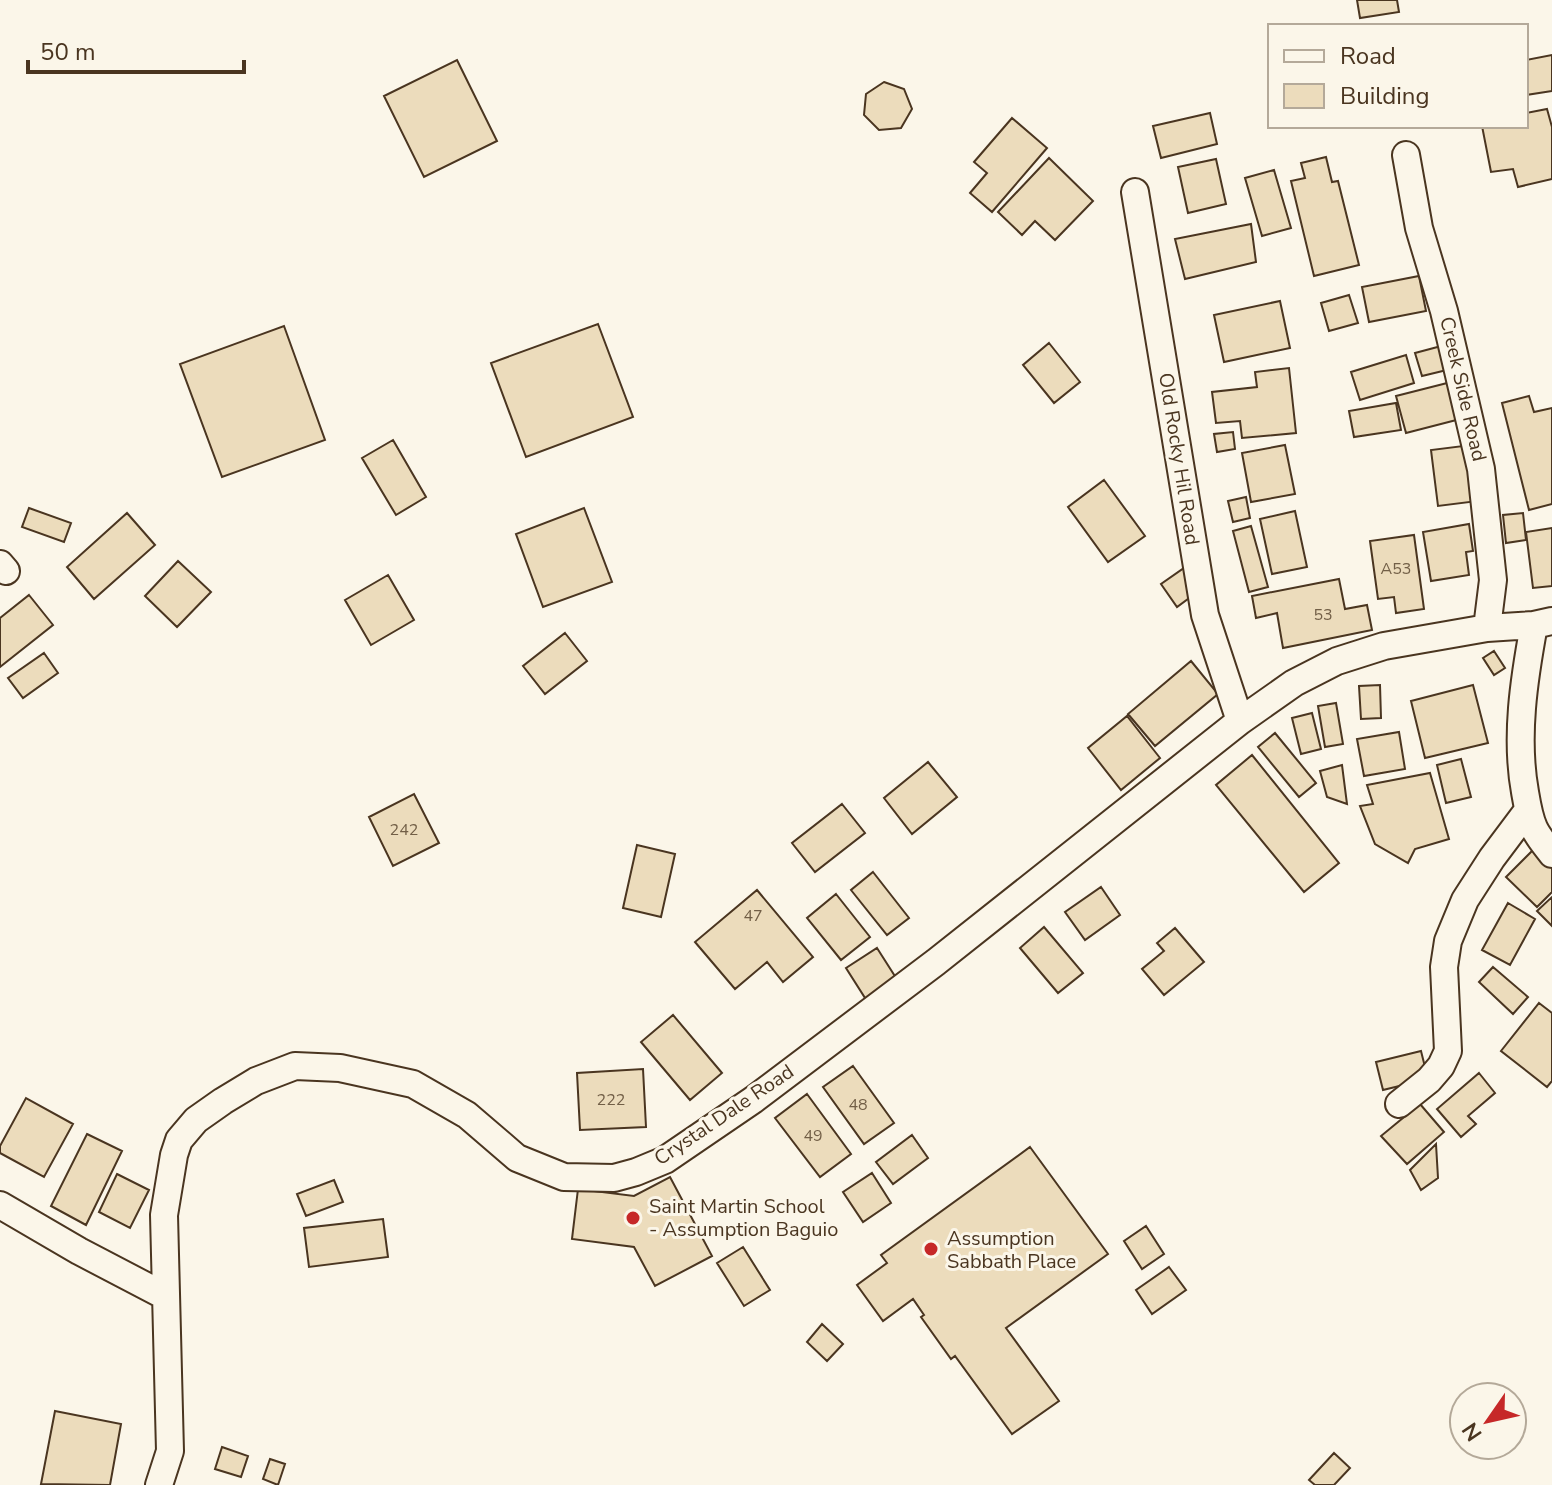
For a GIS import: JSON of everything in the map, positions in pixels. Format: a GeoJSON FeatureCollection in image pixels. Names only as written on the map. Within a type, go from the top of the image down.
{"type":"FeatureCollection","features":[{"type":"Feature","properties":{"kind":"street","name":"Creek Side Road"},"geometry":{"type":"LineString","coordinates":[[1406,155],[1419,228],[1444,311],[1481,469],[1493,580],[1487,628]]}},
{"type":"Feature","properties":{"kind":"street","name":"Old Rocky Hil Road"},"geometry":{"type":"LineString","coordinates":[[1135,192],[1205,615],[1240,721]]}},
{"type":"Feature","properties":{"kind":"street","name":"Crystal Dale Road"},"geometry":{"type":"LineString","coordinates":[[159,1485],[170,1451],[164,1215],[174,1155],[179,1140],[196,1120],[223,1101],[256,1081],[295,1066],[340,1068],[413,1084],[467,1115],[517,1158],[564,1177],[614,1178],[636,1172],[665,1160],[753,1100],[936,962],[1240,721],[1294,683],[1337,661],[1384,646],[1487,628],[1543,623]]}},
{"type":"Feature","properties":{"kind":"street"},"geometry":{"type":"LineString","coordinates":[[1543,623],[1526,668],[1521,728],[1523,780],[1534,829],[1552,854]]}},
{"type":"Feature","properties":{"kind":"street"},"geometry":{"type":"LineString","coordinates":[[1399,1104],[1429,1080],[1448,1051],[1444,967],[1454,922],[1492,858],[1528,810]]}},
{"type":"Feature","properties":{"kind":"street"},"geometry":{"type":"LineString","coordinates":[[0,1205],[165,1296]]}},
{"type":"Feature","properties":{"kind":"building"},"geometry":{"type":"Polygon","coordinates":[[[1357,0],[1397,0],[1399,12],[1360,18],[1357,0]]]}},
{"type":"Feature","properties":{"kind":"building"},"geometry":{"type":"Polygon","coordinates":[[[1552,55],[1552,91],[1528,95],[1528,60],[1552,55]]]}},
{"type":"Feature","properties":{"kind":"building"},"geometry":{"type":"Polygon","coordinates":[[[457,60],[497,141],[424,177],[384,96],[457,60]]]}},
{"type":"Feature","properties":{"kind":"building"},"geometry":{"type":"Polygon","coordinates":[[[884,82],[904,89],[912,109],[901,128],[879,130],[864,115],[866,94],[884,82]]]}},
{"type":"Feature","properties":{"kind":"building"},"geometry":{"type":"Polygon","coordinates":[[[1547,109],[1552,127],[1552,179],[1518,187],[1513,169],[1491,172],[1482,128],[1528,128],[1528,113],[1547,109]]]}},
{"type":"Feature","properties":{"kind":"building"},"geometry":{"type":"Polygon","coordinates":[[[1210,113],[1217,144],[1161,158],[1153,126],[1210,113]]]}},
{"type":"Feature","properties":{"kind":"building"},"geometry":{"type":"Polygon","coordinates":[[[1012,118],[1047,148],[992,212],[970,193],[987,173],[974,162],[1012,118]]]}},
{"type":"Feature","properties":{"kind":"building"},"geometry":{"type":"Polygon","coordinates":[[[1326,157],[1332,182],[1338,181],[1359,265],[1314,276],[1291,181],[1305,178],[1301,163],[1326,157]]]}},
{"type":"Feature","properties":{"kind":"building"},"geometry":{"type":"Polygon","coordinates":[[[1049,158],[1093,201],[1055,240],[1035,221],[1022,235],[998,212],[1049,158]]]}},
{"type":"Feature","properties":{"kind":"building"},"geometry":{"type":"Polygon","coordinates":[[[1216,159],[1226,204],[1188,213],[1178,167],[1216,159]]]}},
{"type":"Feature","properties":{"kind":"building"},"geometry":{"type":"Polygon","coordinates":[[[1274,170],[1291,228],[1262,236],[1245,178],[1274,170]]]}},
{"type":"Feature","properties":{"kind":"building"},"geometry":{"type":"Polygon","coordinates":[[[1251,224],[1256,262],[1185,279],[1175,239],[1251,224]]]}},
{"type":"Feature","properties":{"kind":"building"},"geometry":{"type":"Polygon","coordinates":[[[1419,276],[1426,311],[1369,322],[1362,287],[1419,276]]]}},
{"type":"Feature","properties":{"kind":"building"},"geometry":{"type":"Polygon","coordinates":[[[1349,295],[1358,323],[1329,331],[1321,303],[1349,295]]]}},
{"type":"Feature","properties":{"kind":"building"},"geometry":{"type":"Polygon","coordinates":[[[1280,301],[1290,348],[1224,362],[1214,315],[1280,301]]]}},
{"type":"Feature","properties":{"kind":"building"},"geometry":{"type":"Polygon","coordinates":[[[598,324],[633,417],[526,457],[491,363],[598,324]]]}},
{"type":"Feature","properties":{"kind":"building"},"geometry":{"type":"Polygon","coordinates":[[[284,326],[325,440],[222,477],[180,364],[284,326]]]}},
{"type":"Feature","properties":{"kind":"building"},"geometry":{"type":"Polygon","coordinates":[[[1049,343],[1080,382],[1054,403],[1023,365],[1049,343]]]}},
{"type":"Feature","properties":{"kind":"building"},"geometry":{"type":"Polygon","coordinates":[[[1445,345],[1451,369],[1422,376],[1415,353],[1445,345]]]}},
{"type":"Feature","properties":{"kind":"building"},"geometry":{"type":"Polygon","coordinates":[[[1406,355],[1414,383],[1360,400],[1351,372],[1406,355]]]}},
{"type":"Feature","properties":{"kind":"building"},"geometry":{"type":"Polygon","coordinates":[[[1289,368],[1296,433],[1242,438],[1240,421],[1216,423],[1212,392],[1257,387],[1255,372],[1289,368]]]}},
{"type":"Feature","properties":{"kind":"building"},"geometry":{"type":"Polygon","coordinates":[[[1459,380],[1468,417],[1406,433],[1396,396],[1459,380]]]}},
{"type":"Feature","properties":{"kind":"building"},"geometry":{"type":"Polygon","coordinates":[[[1529,396],[1534,412],[1552,408],[1552,504],[1529,510],[1502,403],[1529,396]]]}},
{"type":"Feature","properties":{"kind":"building"},"geometry":{"type":"Polygon","coordinates":[[[1396,403],[1401,430],[1354,437],[1349,411],[1396,403]]]}},
{"type":"Feature","properties":{"kind":"building"},"geometry":{"type":"Polygon","coordinates":[[[1233,432],[1235,449],[1217,452],[1214,434],[1233,432]]]}},
{"type":"Feature","properties":{"kind":"building"},"geometry":{"type":"Polygon","coordinates":[[[393,440],[426,497],[396,515],[362,458],[393,440]]]}},
{"type":"Feature","properties":{"kind":"building"},"geometry":{"type":"Polygon","coordinates":[[[1285,445],[1295,494],[1251,502],[1242,453],[1285,445]]]}},
{"type":"Feature","properties":{"kind":"building"},"geometry":{"type":"Polygon","coordinates":[[[1471,445],[1478,501],[1438,506],[1431,450],[1471,445]]]}},
{"type":"Feature","properties":{"kind":"building"},"geometry":{"type":"Polygon","coordinates":[[[1104,480],[1145,536],[1108,562],[1068,507],[1104,480]]]}},
{"type":"Feature","properties":{"kind":"building"},"geometry":{"type":"Polygon","coordinates":[[[1246,497],[1250,518],[1233,522],[1228,501],[1246,497]]]}},
{"type":"Feature","properties":{"kind":"building"},"geometry":{"type":"Polygon","coordinates":[[[29,508],[71,523],[64,542],[22,527],[29,508]]]}},
{"type":"Feature","properties":{"kind":"building"},"geometry":{"type":"Polygon","coordinates":[[[584,508],[612,582],[543,607],[516,534],[584,508]]]}},
{"type":"Feature","properties":{"kind":"building"},"geometry":{"type":"Polygon","coordinates":[[[1295,511],[1307,567],[1272,574],[1260,519],[1295,511]]]}},
{"type":"Feature","properties":{"kind":"building"},"geometry":{"type":"Polygon","coordinates":[[[127,513],[155,545],[94,599],[67,567],[127,513]]]}},
{"type":"Feature","properties":{"kind":"building"},"geometry":{"type":"Polygon","coordinates":[[[1523,513],[1526,540],[1506,543],[1503,515],[1523,513]]]}},
{"type":"Feature","properties":{"kind":"building"},"geometry":{"type":"Polygon","coordinates":[[[1469,524],[1473,551],[1466,552],[1469,575],[1431,581],[1423,532],[1469,524]]]}},
{"type":"Feature","properties":{"kind":"building"},"geometry":{"type":"Polygon","coordinates":[[[1251,526],[1268,587],[1249,592],[1233,531],[1251,526]]]}},
{"type":"Feature","properties":{"kind":"building"},"geometry":{"type":"Polygon","coordinates":[[[1552,528],[1552,586],[1533,588],[1526,532],[1552,528]]]}},
{"type":"Feature","properties":{"kind":"building"},"geometry":{"type":"Polygon","coordinates":[[[1414,535],[1424,609],[1396,613],[1394,597],[1378,599],[1370,541],[1414,535]]]}},
{"type":"Feature","properties":{"kind":"building"},"geometry":{"type":"Polygon","coordinates":[[[178,561],[211,592],[177,627],[145,596],[178,561]]]}},
{"type":"Feature","properties":{"kind":"building"},"geometry":{"type":"Polygon","coordinates":[[[1184,568],[1200,590],[1177,607],[1161,584],[1184,568]]]}},
{"type":"Feature","properties":{"kind":"building"},"geometry":{"type":"Polygon","coordinates":[[[388,575],[414,620],[371,645],[345,600],[388,575]]]}},
{"type":"Feature","properties":{"kind":"building"},"geometry":{"type":"Polygon","coordinates":[[[1339,579],[1345,609],[1367,605],[1372,630],[1283,648],[1277,613],[1256,618],[1252,596],[1339,579]]]}},
{"type":"Feature","properties":{"kind":"building"},"geometry":{"type":"Polygon","coordinates":[[[29,595],[53,625],[0,667],[0,618],[29,595]]]}},
{"type":"Feature","properties":{"kind":"building"},"geometry":{"type":"Polygon","coordinates":[[[565,633],[587,661],[545,694],[523,666],[565,633]]]}},
{"type":"Feature","properties":{"kind":"building"},"geometry":{"type":"Polygon","coordinates":[[[1494,651],[1505,668],[1494,675],[1483,658],[1494,651]]]}},
{"type":"Feature","properties":{"kind":"building"},"geometry":{"type":"Polygon","coordinates":[[[44,653],[58,673],[23,698],[8,678],[44,653]]]}},
{"type":"Feature","properties":{"kind":"building"},"geometry":{"type":"Polygon","coordinates":[[[1191,661],[1218,694],[1155,746],[1128,714],[1191,661]]]}},
{"type":"Feature","properties":{"kind":"building"},"geometry":{"type":"Polygon","coordinates":[[[1380,685],[1381,718],[1361,719],[1359,686],[1380,685]]]}},
{"type":"Feature","properties":{"kind":"building"},"geometry":{"type":"Polygon","coordinates":[[[1473,685],[1488,743],[1425,758],[1411,701],[1473,685]]]}},
{"type":"Feature","properties":{"kind":"building"},"geometry":{"type":"Polygon","coordinates":[[[1336,703],[1343,744],[1325,747],[1318,706],[1336,703]]]}},
{"type":"Feature","properties":{"kind":"building"},"geometry":{"type":"Polygon","coordinates":[[[1312,713],[1321,749],[1301,754],[1292,718],[1312,713]]]}},
{"type":"Feature","properties":{"kind":"building"},"geometry":{"type":"Polygon","coordinates":[[[1127,716],[1160,758],[1121,790],[1088,748],[1127,716]]]}},
{"type":"Feature","properties":{"kind":"building"},"geometry":{"type":"Polygon","coordinates":[[[1399,732],[1405,769],[1364,776],[1357,739],[1399,732]]]}},
{"type":"Feature","properties":{"kind":"building"},"geometry":{"type":"Polygon","coordinates":[[[1275,733],[1316,783],[1299,797],[1258,747],[1275,733]]]}},
{"type":"Feature","properties":{"kind":"building"},"geometry":{"type":"Polygon","coordinates":[[[1252,755],[1339,863],[1304,892],[1216,785],[1252,755]]]}},
{"type":"Feature","properties":{"kind":"building"},"geometry":{"type":"Polygon","coordinates":[[[1461,759],[1471,797],[1446,803],[1437,765],[1461,759]]]}},
{"type":"Feature","properties":{"kind":"building"},"geometry":{"type":"Polygon","coordinates":[[[928,762],[957,797],[912,834],[884,798],[928,762]]]}},
{"type":"Feature","properties":{"kind":"building"},"geometry":{"type":"Polygon","coordinates":[[[1342,765],[1347,804],[1327,797],[1320,771],[1342,765]]]}},
{"type":"Feature","properties":{"kind":"building"},"geometry":{"type":"Polygon","coordinates":[[[1430,773],[1449,839],[1415,849],[1408,863],[1375,844],[1360,806],[1373,804],[1367,785],[1430,773]]]}},
{"type":"Feature","properties":{"kind":"building"},"geometry":{"type":"Polygon","coordinates":[[[414,794],[439,843],[393,866],[369,817],[414,794]]]}},
{"type":"Feature","properties":{"kind":"building"},"geometry":{"type":"Polygon","coordinates":[[[842,804],[865,833],[815,872],[792,843],[842,804]]]}},
{"type":"Feature","properties":{"kind":"building"},"geometry":{"type":"Polygon","coordinates":[[[637,845],[675,854],[661,917],[623,908],[637,845]]]}},
{"type":"Feature","properties":{"kind":"building"},"geometry":{"type":"Polygon","coordinates":[[[1535,848],[1552,865],[1552,892],[1537,907],[1506,877],[1535,848]]]}},
{"type":"Feature","properties":{"kind":"building"},"geometry":{"type":"Polygon","coordinates":[[[873,872],[909,918],[887,935],[851,890],[873,872]]]}},
{"type":"Feature","properties":{"kind":"building"},"geometry":{"type":"Polygon","coordinates":[[[1101,887],[1120,915],[1085,940],[1065,912],[1101,887]]]}},
{"type":"Feature","properties":{"kind":"building"},"geometry":{"type":"Polygon","coordinates":[[[757,890],[813,957],[783,982],[767,962],[735,989],[695,942],[757,890]]]}},
{"type":"Feature","properties":{"kind":"building"},"geometry":{"type":"Polygon","coordinates":[[[836,894],[870,937],[841,960],[807,918],[836,894]]]}},
{"type":"Feature","properties":{"kind":"building"},"geometry":{"type":"Polygon","coordinates":[[[1552,897],[1552,926],[1537,911],[1552,897]]]}},
{"type":"Feature","properties":{"kind":"building"},"geometry":{"type":"Polygon","coordinates":[[[1508,903],[1535,919],[1510,965],[1482,950],[1508,903]]]}},
{"type":"Feature","properties":{"kind":"building"},"geometry":{"type":"Polygon","coordinates":[[[1044,927],[1083,973],[1058,993],[1020,948],[1044,927]]]}},
{"type":"Feature","properties":{"kind":"building"},"geometry":{"type":"Polygon","coordinates":[[[1175,928],[1204,962],[1164,995],[1142,969],[1164,951],[1157,943],[1175,928]]]}},
{"type":"Feature","properties":{"kind":"building"},"geometry":{"type":"Polygon","coordinates":[[[877,948],[898,981],[867,1001],[846,968],[877,948]]]}},
{"type":"Feature","properties":{"kind":"building"},"geometry":{"type":"Polygon","coordinates":[[[1493,967],[1528,997],[1513,1014],[1479,982],[1493,967]]]}},
{"type":"Feature","properties":{"kind":"building"},"geometry":{"type":"Polygon","coordinates":[[[1539,1003],[1552,1013],[1552,1081],[1547,1087],[1501,1051],[1539,1003]]]}},
{"type":"Feature","properties":{"kind":"building"},"geometry":{"type":"Polygon","coordinates":[[[673,1015],[722,1073],[690,1100],[641,1042],[673,1015]]]}},
{"type":"Feature","properties":{"kind":"building"},"geometry":{"type":"Polygon","coordinates":[[[1421,1051],[1428,1079],[1383,1090],[1376,1062],[1421,1051]]]}},
{"type":"Feature","properties":{"kind":"building"},"geometry":{"type":"Polygon","coordinates":[[[853,1066],[894,1123],[864,1144],[823,1087],[853,1066]]]}},
{"type":"Feature","properties":{"kind":"building"},"geometry":{"type":"Polygon","coordinates":[[[643,1069],[646,1127],[580,1130],[577,1073],[643,1069]]]}},
{"type":"Feature","properties":{"kind":"building"},"geometry":{"type":"Polygon","coordinates":[[[1479,1073],[1495,1093],[1468,1116],[1476,1124],[1461,1137],[1437,1109],[1479,1073]]]}},
{"type":"Feature","properties":{"kind":"building"},"geometry":{"type":"Polygon","coordinates":[[[807,1094],[851,1154],[820,1177],[775,1118],[807,1094]]]}},
{"type":"Feature","properties":{"kind":"building"},"geometry":{"type":"Polygon","coordinates":[[[26,1098],[73,1124],[44,1177],[0,1153],[0,1146],[26,1098]]]}},
{"type":"Feature","properties":{"kind":"building"},"geometry":{"type":"Polygon","coordinates":[[[1420,1104],[1444,1132],[1407,1164],[1381,1136],[1420,1104]]]}},
{"type":"Feature","properties":{"kind":"building"},"geometry":{"type":"Polygon","coordinates":[[[87,1134],[122,1151],[86,1225],[51,1206],[87,1134]]]}},
{"type":"Feature","properties":{"kind":"building"},"geometry":{"type":"Polygon","coordinates":[[[912,1135],[928,1158],[893,1184],[876,1162],[912,1135]]]}},
{"type":"Feature","properties":{"kind":"building"},"geometry":{"type":"Polygon","coordinates":[[[1436,1144],[1438,1178],[1421,1190],[1410,1170],[1436,1144]]]}},
{"type":"Feature","properties":{"kind":"building"},"geometry":{"type":"Polygon","coordinates":[[[1030,1147],[1108,1254],[1006,1328],[1059,1401],[1012,1434],[955,1356],[951,1359],[921,1317],[924,1315],[913,1299],[883,1321],[857,1285],[887,1263],[881,1255],[1030,1147]]]}},
{"type":"Feature","properties":{"kind":"building"},"geometry":{"type":"Polygon","coordinates":[[[872,1173],[891,1203],[863,1222],[843,1192],[872,1173]]]}},
{"type":"Feature","properties":{"kind":"building"},"geometry":{"type":"Polygon","coordinates":[[[117,1174],[149,1190],[130,1228],[99,1212],[117,1174]]]}},
{"type":"Feature","properties":{"kind":"building","name":"Saint Martin School - Assumption Baguio"},"geometry":{"type":"Polygon","coordinates":[[[670,1177],[712,1256],[655,1286],[634,1247],[572,1239],[578,1189],[634,1196],[670,1177]]]}},
{"type":"Feature","properties":{"kind":"building"},"geometry":{"type":"Polygon","coordinates":[[[334,1180],[343,1202],[306,1216],[297,1194],[334,1180]]]}},
{"type":"Feature","properties":{"kind":"building"},"geometry":{"type":"Polygon","coordinates":[[[383,1219],[388,1257],[309,1267],[304,1228],[383,1219]]]}},
{"type":"Feature","properties":{"kind":"building"},"geometry":{"type":"Polygon","coordinates":[[[1146,1226],[1164,1254],[1142,1269],[1124,1241],[1146,1226]]]}},
{"type":"Feature","properties":{"kind":"building"},"geometry":{"type":"Polygon","coordinates":[[[743,1247],[770,1290],[744,1306],[717,1263],[743,1247]]]}},
{"type":"Feature","properties":{"kind":"building"},"geometry":{"type":"Polygon","coordinates":[[[1169,1267],[1186,1290],[1152,1314],[1136,1290],[1169,1267]]]}},
{"type":"Feature","properties":{"kind":"building"},"geometry":{"type":"Polygon","coordinates":[[[822,1324],[843,1344],[827,1361],[807,1342],[822,1324]]]}},
{"type":"Feature","properties":{"kind":"building"},"geometry":{"type":"Polygon","coordinates":[[[55,1411],[121,1424],[110,1485],[41,1484],[55,1411]]]}},
{"type":"Feature","properties":{"kind":"building"},"geometry":{"type":"Polygon","coordinates":[[[222,1447],[248,1456],[241,1477],[215,1469],[222,1447]]]}},
{"type":"Feature","properties":{"kind":"building"},"geometry":{"type":"Polygon","coordinates":[[[1334,1453],[1350,1468],[1334,1485],[1315,1485],[1309,1480],[1334,1453]]]}},
{"type":"Feature","properties":{"kind":"building"},"geometry":{"type":"Polygon","coordinates":[[[270,1459],[285,1464],[278,1485],[263,1479],[270,1459]]]}},
{"type":"Feature","properties":{"kind":"place","name":"Saint Martin School - Assumption Baguio"},"geometry":{"type":"Point","coordinates":[633,1218]}},
{"type":"Feature","properties":{"kind":"place","name":"Assumption Sabbath Place"},"geometry":{"type":"Point","coordinates":[931,1249]}}]}
